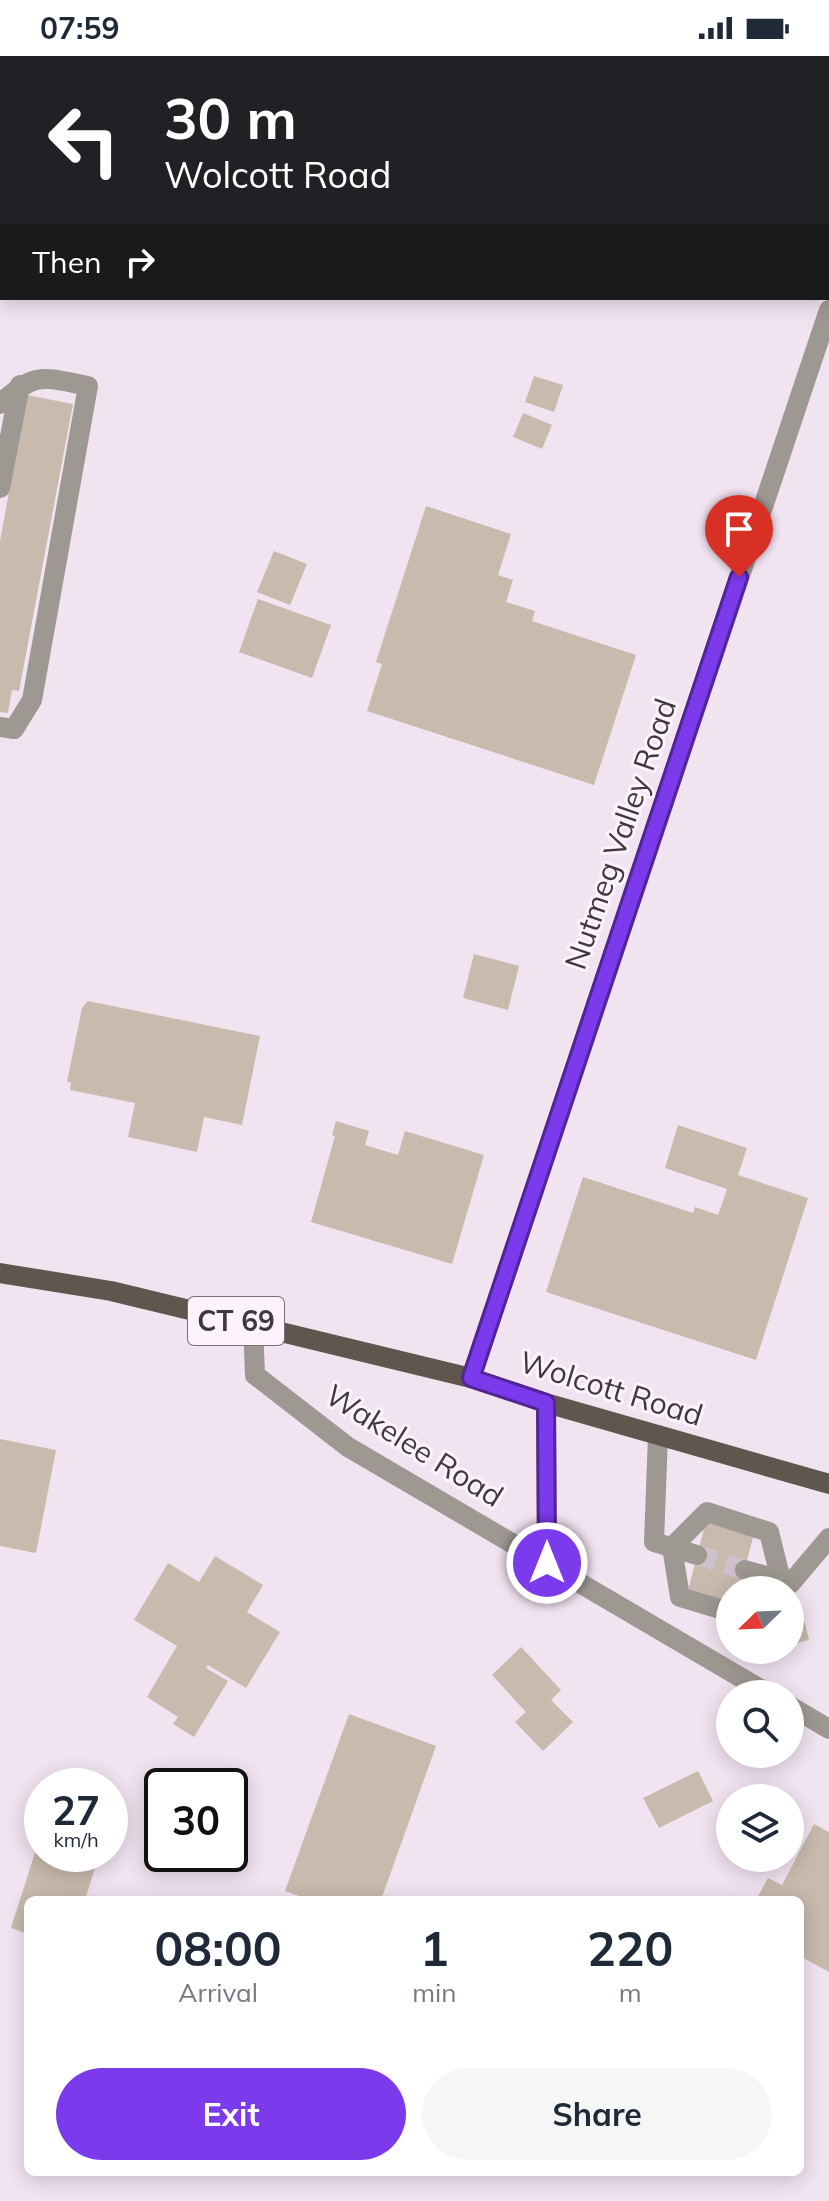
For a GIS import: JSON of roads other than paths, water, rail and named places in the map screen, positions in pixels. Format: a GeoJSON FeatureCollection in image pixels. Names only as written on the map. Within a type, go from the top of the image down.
{"type":"FeatureCollection","features":[{"type":"Feature","properties":{"kind":"main road","name":"Wolcott Road"},"geometry":{"type":"LineString","coordinates":[[0,1273],[111,1291],[471,1378],[546,1403],[829,1484]]}},
{"type":"Feature","properties":{"kind":"street","name":"Nutmeg Valley Road"},"geometry":{"type":"LineString","coordinates":[[471,1378],[829,310]]}},
{"type":"Feature","properties":{"kind":"street"},"geometry":{"type":"LineString","coordinates":[[0,404],[20,385],[41,377],[88,386],[32,700],[14,729],[0,727]]}},
{"type":"Feature","properties":{"kind":"street"},"geometry":{"type":"LineString","coordinates":[[0,488],[20,385]]}},
{"type":"Feature","properties":{"kind":"street","name":"Wakelee Road"},"geometry":{"type":"LineString","coordinates":[[253,1325],[255,1375],[348,1447],[745,1680]]}},
{"type":"Feature","properties":{"kind":"street","name":"Wakelee Road"},"geometry":{"type":"LineString","coordinates":[[546,1403],[547,1563]]}},
{"type":"Feature","properties":{"kind":"street"},"geometry":{"type":"LineString","coordinates":[[658,1435],[654,1542],[697,1555]]}},
{"type":"Feature","properties":{"kind":"street"},"geometry":{"type":"LineString","coordinates":[[672,1547],[707,1512],[769,1532],[773,1576]]}},
{"type":"Feature","properties":{"kind":"street"},"geometry":{"type":"LineString","coordinates":[[797,1576],[829,1538]]}},
{"type":"Feature","properties":{"kind":"street"},"geometry":{"type":"LineString","coordinates":[[672,1547],[680,1597],[716,1608]]}},
{"type":"Feature","properties":{"kind":"street"},"geometry":{"type":"LineString","coordinates":[[745,1570],[757,1576]]}},
{"type":"Feature","properties":{"kind":"street"},"geometry":{"type":"LineString","coordinates":[[804,1714],[829,1729]]}},
{"type":"Feature","properties":{"kind":"tunnel"},"geometry":{"type":"LineString","coordinates":[[697,1555],[745,1570]]}}]}
